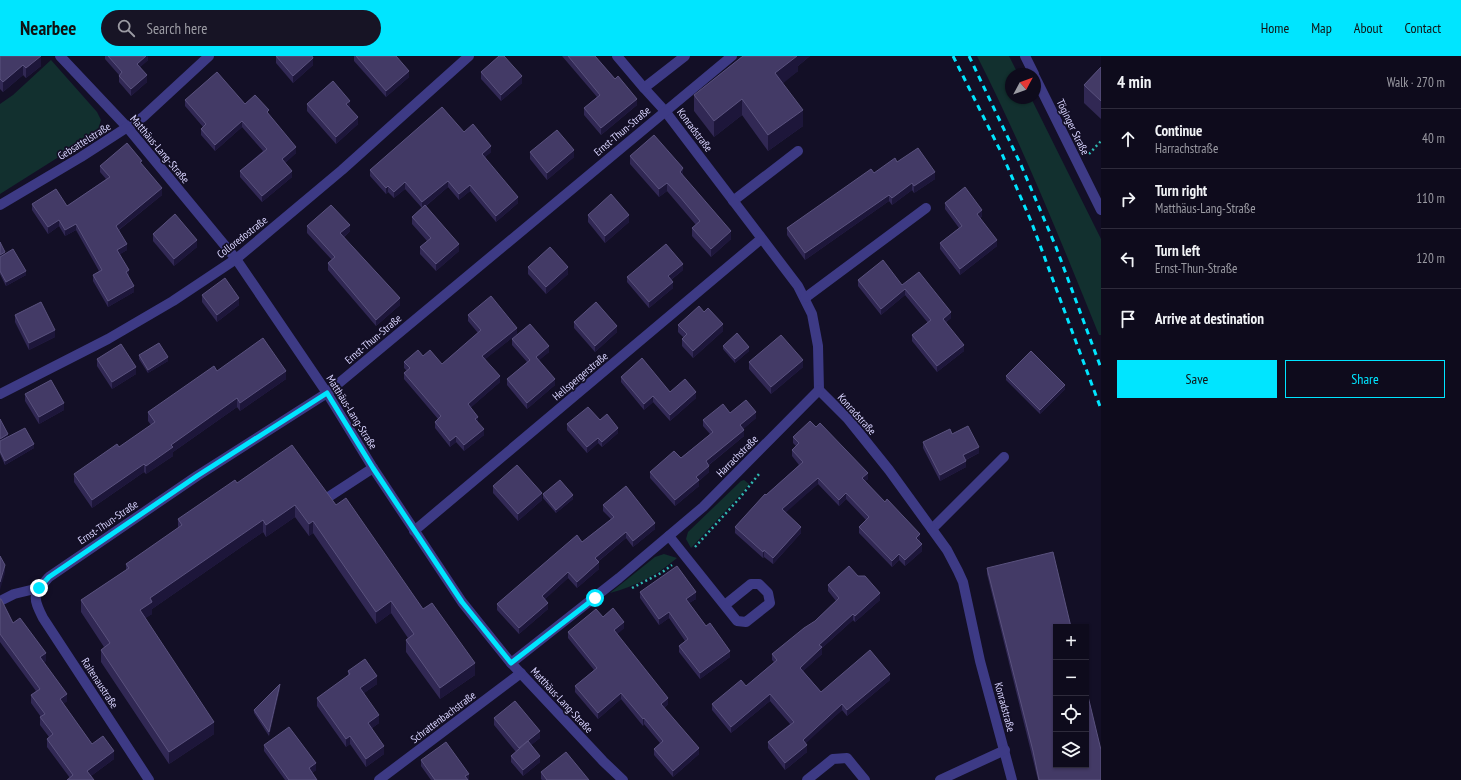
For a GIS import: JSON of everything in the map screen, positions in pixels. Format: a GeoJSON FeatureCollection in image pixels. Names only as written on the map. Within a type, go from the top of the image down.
{"type":"FeatureCollection","features":[{"type":"Feature","properties":{"kind":"street","name":"Matthäus-Lang-Straße"},"geometry":{"type":"LineString","coordinates":[[60,56],[127,128],[236,259],[327,393],[373,468],[462,602],[511,663],[603,761],[623,780]]}},
{"type":"Feature","properties":{"kind":"street","name":"Gebsattelstraße"},"geometry":{"type":"LineString","coordinates":[[0,205],[127,128],[143,116],[209,56]]}},
{"type":"Feature","properties":{"kind":"street","name":"Colloredostraße"},"geometry":{"type":"LineString","coordinates":[[0,394],[108,339],[173,301],[236,259],[342,170],[469,56]]}},
{"type":"Feature","properties":{"kind":"street","name":"Konradstraße"},"geometry":{"type":"LineString","coordinates":[[617,56],[665,111],[798,286],[812,314],[818,346],[819,390],[848,419],[889,470],[947,550],[963,582],[980,660],[1012,780]]}},
{"type":"Feature","properties":{"kind":"street"},"geometry":{"type":"LineString","coordinates":[[644,88],[685,56]]}},
{"type":"Feature","properties":{"kind":"street","name":"Konradstraße"},"geometry":{"type":"LineString","coordinates":[[665,111],[732,56]]}},
{"type":"Feature","properties":{"kind":"street"},"geometry":{"type":"LineString","coordinates":[[1025,56],[1031,68]]}},
{"type":"Feature","properties":{"kind":"street","name":"Töginger Straße"},"geometry":{"type":"LineString","coordinates":[[1041,89],[1101,210]]}},
{"type":"Feature","properties":{"kind":"street","name":"Ernst-Thun-Straße"},"geometry":{"type":"LineString","coordinates":[[37,593],[49,577],[197,476],[327,393],[665,111]]}},
{"type":"Feature","properties":{"kind":"street"},"geometry":{"type":"LineString","coordinates":[[733,201],[798,151]]}},
{"type":"Feature","properties":{"kind":"street"},"geometry":{"type":"LineString","coordinates":[[805,298],[926,208]]}},
{"type":"Feature","properties":{"kind":"street","name":"Hellspergerstraße"},"geometry":{"type":"LineString","coordinates":[[414,531],[761,239]]}},
{"type":"Feature","properties":{"kind":"street","name":"Harrachstraße"},"geometry":{"type":"LineString","coordinates":[[511,663],[619,578],[703,507],[819,390]]}},
{"type":"Feature","properties":{"kind":"street"},"geometry":{"type":"LineString","coordinates":[[932,529],[1004,457]]}},
{"type":"Feature","properties":{"kind":"street"},"geometry":{"type":"LineString","coordinates":[[330,496],[373,468]]}},
{"type":"Feature","properties":{"kind":"street"},"geometry":{"type":"LineString","coordinates":[[669,536],[725,606]]}},
{"type":"Feature","properties":{"kind":"street"},"geometry":{"type":"LineString","coordinates":[[0,601],[14,594],[37,593]]}},
{"type":"Feature","properties":{"kind":"street","name":"Raitenaustraße"},"geometry":{"type":"LineString","coordinates":[[37,593],[36,605],[43,618],[149,780]]}},
{"type":"Feature","properties":{"kind":"street","name":"Schrattenbachstraße"},"geometry":{"type":"LineString","coordinates":[[379,780],[521,673]]}},
{"type":"Feature","properties":{"kind":"street"},"geometry":{"type":"LineString","coordinates":[[940,780],[1004,750]]}},
{"type":"Feature","properties":{"kind":"street"},"geometry":{"type":"LineString","coordinates":[[807,780],[833,759],[847,758],[865,780]]}},
{"type":"Feature","properties":{"kind":"green space"},"geometry":{"type":"Polygon","coordinates":[[[977,56],[1009,56],[1015,68],[1005,68],[1005,104],[1034,104],[1101,239],[1101,335],[1099,335],[1026,159],[977,56]]]}},
{"type":"Feature","properties":{"kind":"green space"},"geometry":{"type":"Polygon","coordinates":[[[51,60],[97,112],[101,120],[98,130],[92,136],[0,194],[0,104],[13,95],[51,60]]]}},
{"type":"Feature","properties":{"kind":"green space"},"geometry":{"type":"Polygon","coordinates":[[[744,480],[749,484],[742,493],[691,548],[686,539],[688,532],[741,481],[744,480]]]}},
{"type":"Feature","properties":{"kind":"green space"},"geometry":{"type":"Polygon","coordinates":[[[664,554],[677,558],[662,570],[646,579],[629,587],[610,593],[655,557],[664,554]]]}},
{"type":"Feature","properties":{"kind":"building"},"geometry":{"type":"Polygon","coordinates":[[[0,56],[41,56],[26,68],[23,65],[3,82],[0,79],[0,56]]]}},
{"type":"Feature","properties":{"kind":"building"},"geometry":{"type":"Polygon","coordinates":[[[108,56],[146,56],[137,64],[147,75],[131,89],[119,76],[122,72],[108,56]]]}},
{"type":"Feature","properties":{"kind":"building"},"geometry":{"type":"Polygon","coordinates":[[[276,56],[312,56],[313,58],[293,76],[276,56]]]}},
{"type":"Feature","properties":{"kind":"building"},"geometry":{"type":"Polygon","coordinates":[[[356,56],[396,56],[409,71],[386,91],[356,56]]]}},
{"type":"Feature","properties":{"kind":"building"},"geometry":{"type":"Polygon","coordinates":[[[499,56],[504,56],[522,76],[501,95],[481,72],[499,56]]]}},
{"type":"Feature","properties":{"kind":"building"},"geometry":{"type":"Polygon","coordinates":[[[568,56],[595,56],[615,79],[618,76],[637,99],[601,128],[584,108],[600,95],[568,56]]]}},
{"type":"Feature","properties":{"kind":"building"},"geometry":{"type":"Polygon","coordinates":[[[743,56],[797,56],[775,73],[803,110],[768,135],[742,99],[714,121],[694,95],[743,56]]]}},
{"type":"Feature","properties":{"kind":"building"},"geometry":{"type":"Polygon","coordinates":[[[1101,67],[1101,101],[1084,85],[1101,67]]]}},
{"type":"Feature","properties":{"kind":"building"},"geometry":{"type":"Polygon","coordinates":[[[217,72],[245,104],[255,95],[269,110],[267,112],[296,147],[282,159],[292,171],[262,196],[240,171],[267,149],[242,121],[215,145],[201,129],[206,124],[185,100],[217,72]]]}},
{"type":"Feature","properties":{"kind":"building"},"geometry":{"type":"Polygon","coordinates":[[[333,81],[350,101],[346,104],[358,117],[336,137],[307,104],[333,81]]]}},
{"type":"Feature","properties":{"kind":"building"},"geometry":{"type":"Polygon","coordinates":[[[442,107],[464,132],[473,124],[491,146],[482,154],[518,197],[496,216],[470,185],[459,194],[448,181],[422,202],[405,182],[394,192],[388,186],[386,188],[370,170],[442,107]]]}},
{"type":"Feature","properties":{"kind":"building"},"geometry":{"type":"Polygon","coordinates":[[[557,130],[574,150],[547,173],[530,152],[557,130]]]}},
{"type":"Feature","properties":{"kind":"building"},"geometry":{"type":"Polygon","coordinates":[[[654,135],[683,168],[680,172],[731,231],[711,249],[692,228],[700,221],[680,197],[667,183],[659,189],[630,156],[654,135]]]}},
{"type":"Feature","properties":{"kind":"building"},"geometry":{"type":"Polygon","coordinates":[[[127,143],[142,161],[140,162],[162,188],[116,226],[127,244],[117,250],[129,270],[126,272],[134,286],[108,301],[93,275],[102,270],[76,224],[65,230],[59,220],[48,227],[32,204],[56,189],[67,206],[110,177],[100,166],[127,143]]]}},
{"type":"Feature","properties":{"kind":"building"},"geometry":{"type":"Polygon","coordinates":[[[918,148],[935,172],[914,186],[912,183],[892,198],[889,195],[805,253],[787,228],[871,169],[874,173],[895,158],[897,162],[918,148]]]}},
{"type":"Feature","properties":{"kind":"building"},"geometry":{"type":"Polygon","coordinates":[[[965,187],[982,210],[977,214],[997,240],[960,269],[940,243],[962,226],[945,203],[965,187]]]}},
{"type":"Feature","properties":{"kind":"building"},"geometry":{"type":"Polygon","coordinates":[[[611,194],[629,215],[605,236],[588,215],[611,194]]]}},
{"type":"Feature","properties":{"kind":"building"},"geometry":{"type":"Polygon","coordinates":[[[331,205],[350,225],[340,233],[400,298],[376,320],[328,263],[335,257],[307,226],[331,205]]]}},
{"type":"Feature","properties":{"kind":"building"},"geometry":{"type":"Polygon","coordinates":[[[425,205],[459,244],[436,264],[420,247],[431,238],[412,217],[425,205]]]}},
{"type":"Feature","properties":{"kind":"building"},"geometry":{"type":"Polygon","coordinates":[[[175,214],[197,240],[174,259],[153,234],[175,214]]]}},
{"type":"Feature","properties":{"kind":"building"},"geometry":{"type":"Polygon","coordinates":[[[0,242],[5,252],[0,255],[0,242]]]}},
{"type":"Feature","properties":{"kind":"building"},"geometry":{"type":"Polygon","coordinates":[[[666,244],[683,264],[668,276],[673,282],[649,302],[627,277],[666,244]]]}},
{"type":"Feature","properties":{"kind":"building"},"geometry":{"type":"Polygon","coordinates":[[[550,247],[568,267],[546,287],[528,267],[550,247]]]}},
{"type":"Feature","properties":{"kind":"building"},"geometry":{"type":"Polygon","coordinates":[[[13,249],[26,271],[6,282],[0,271],[0,257],[13,249]]]}},
{"type":"Feature","properties":{"kind":"building"},"geometry":{"type":"Polygon","coordinates":[[[883,260],[902,285],[919,272],[951,312],[943,319],[964,345],[937,366],[912,335],[931,320],[905,289],[881,309],[858,280],[883,260]]]}},
{"type":"Feature","properties":{"kind":"building"},"geometry":{"type":"Polygon","coordinates":[[[225,278],[239,298],[217,315],[202,295],[225,278]]]}},
{"type":"Feature","properties":{"kind":"building"},"geometry":{"type":"Polygon","coordinates":[[[491,296],[517,328],[482,356],[500,376],[468,404],[478,417],[475,419],[484,429],[464,445],[456,436],[450,441],[435,422],[441,416],[404,373],[410,368],[404,362],[418,350],[423,356],[430,350],[442,364],[481,330],[468,315],[491,296]]]}},
{"type":"Feature","properties":{"kind":"building"},"geometry":{"type":"Polygon","coordinates":[[[41,302],[55,330],[29,343],[15,315],[41,302]]]}},
{"type":"Feature","properties":{"kind":"building"},"geometry":{"type":"Polygon","coordinates":[[[596,302],[617,326],[595,346],[574,322],[596,302]]]}},
{"type":"Feature","properties":{"kind":"building"},"geometry":{"type":"Polygon","coordinates":[[[699,306],[704,312],[708,308],[723,324],[693,351],[682,339],[687,334],[678,325],[699,306]]]}},
{"type":"Feature","properties":{"kind":"building"},"geometry":{"type":"Polygon","coordinates":[[[530,324],[549,346],[536,357],[555,379],[527,403],[507,379],[530,360],[512,339],[530,324]]]}},
{"type":"Feature","properties":{"kind":"building"},"geometry":{"type":"Polygon","coordinates":[[[737,333],[749,347],[735,359],[723,346],[737,333]]]}},
{"type":"Feature","properties":{"kind":"building"},"geometry":{"type":"Polygon","coordinates":[[[781,335],[803,360],[771,387],[749,362],[781,335]]]}},
{"type":"Feature","properties":{"kind":"building"},"geometry":{"type":"Polygon","coordinates":[[[263,338],[286,371],[240,403],[237,398],[171,445],[173,447],[146,466],[144,464],[92,500],[74,474],[117,444],[119,447],[155,422],[148,412],[214,366],[217,371],[263,338]]]}},
{"type":"Feature","properties":{"kind":"building"},"geometry":{"type":"Polygon","coordinates":[[[159,343],[168,357],[148,370],[139,355],[159,343]]]}},
{"type":"Feature","properties":{"kind":"building"},"geometry":{"type":"Polygon","coordinates":[[[121,344],[136,367],[112,382],[97,359],[121,344]]]}},
{"type":"Feature","properties":{"kind":"building"},"geometry":{"type":"Polygon","coordinates":[[[1031,351],[1065,385],[1040,410],[1006,376],[1031,351]]]}},
{"type":"Feature","properties":{"kind":"building"},"geometry":{"type":"Polygon","coordinates":[[[642,358],[670,392],[685,379],[696,392],[670,415],[653,396],[644,404],[621,377],[642,358]]]}},
{"type":"Feature","properties":{"kind":"building"},"geometry":{"type":"Polygon","coordinates":[[[51,380],[64,403],[39,417],[25,394],[51,380]]]}},
{"type":"Feature","properties":{"kind":"building"},"geometry":{"type":"Polygon","coordinates":[[[746,400],[756,412],[740,425],[744,430],[706,461],[709,466],[696,477],[699,480],[675,500],[650,472],[674,451],[681,458],[713,432],[703,420],[723,404],[730,413],[746,400]]]}},
{"type":"Feature","properties":{"kind":"building"},"geometry":{"type":"Polygon","coordinates":[[[588,407],[600,420],[607,414],[618,428],[602,442],[598,438],[587,447],[567,424],[588,407]]]}},
{"type":"Feature","properties":{"kind":"building"},"geometry":{"type":"Polygon","coordinates":[[[0,419],[8,434],[0,439],[0,419]]]}},
{"type":"Feature","properties":{"kind":"building"},"geometry":{"type":"Polygon","coordinates":[[[810,421],[816,427],[820,423],[868,473],[862,478],[885,502],[887,499],[920,534],[916,538],[922,544],[905,560],[899,554],[892,561],[859,527],[869,517],[846,493],[839,500],[818,478],[782,509],[801,527],[773,558],[764,550],[763,552],[735,527],[765,494],[766,495],[803,462],[792,450],[799,443],[793,437],[810,421]]]}},
{"type":"Feature","properties":{"kind":"building"},"geometry":{"type":"Polygon","coordinates":[[[968,426],[979,447],[963,455],[966,461],[940,475],[923,442],[950,429],[952,434],[968,426]]]}},
{"type":"Feature","properties":{"kind":"building"},"geometry":{"type":"Polygon","coordinates":[[[25,428],[34,444],[5,461],[0,451],[0,441],[25,428]]]}},
{"type":"Feature","properties":{"kind":"building"},"geometry":{"type":"Polygon","coordinates":[[[292,445],[336,505],[346,498],[423,609],[432,603],[475,663],[440,688],[406,640],[414,634],[391,601],[376,612],[313,521],[309,524],[295,505],[266,525],[263,520],[150,598],[152,602],[140,610],[214,722],[169,752],[101,650],[110,643],[81,600],[129,568],[126,564],[182,525],[178,519],[235,480],[237,483],[292,445]]]}},
{"type":"Feature","properties":{"kind":"building"},"geometry":{"type":"Polygon","coordinates":[[[517,465],[542,493],[518,514],[493,486],[517,465]]]}},
{"type":"Feature","properties":{"kind":"building"},"geometry":{"type":"Polygon","coordinates":[[[560,480],[573,495],[556,510],[543,494],[560,480]]]}},
{"type":"Feature","properties":{"kind":"building"},"geometry":{"type":"Polygon","coordinates":[[[626,486],[655,523],[633,541],[626,532],[595,558],[599,562],[577,582],[568,572],[542,596],[548,603],[519,628],[497,604],[577,535],[582,542],[614,517],[603,505],[626,486]]]}},
{"type":"Feature","properties":{"kind":"building"},"geometry":{"type":"Polygon","coordinates":[[[1053,552],[1070,624],[1053,624],[1053,768],[1089,768],[1089,700],[1101,750],[1101,780],[1039,780],[987,568],[1053,552]]]}},
{"type":"Feature","properties":{"kind":"building"},"geometry":{"type":"Polygon","coordinates":[[[0,556],[5,565],[0,582],[0,556]]]}},
{"type":"Feature","properties":{"kind":"building"},"geometry":{"type":"Polygon","coordinates":[[[677,566],[696,592],[686,599],[706,626],[710,623],[730,651],[700,673],[679,646],[688,639],[669,612],[659,619],[640,592],[677,566]]]}},
{"type":"Feature","properties":{"kind":"building"},"geometry":{"type":"Polygon","coordinates":[[[849,566],[858,576],[865,576],[880,593],[855,616],[853,614],[819,645],[822,647],[800,668],[821,692],[870,650],[890,674],[847,710],[842,704],[803,740],[807,745],[785,763],[768,742],[794,722],[770,694],[731,727],[712,704],[741,680],[746,686],[777,660],[772,654],[815,621],[839,598],[828,585],[849,566]]]}},
{"type":"Feature","properties":{"kind":"building"},"geometry":{"type":"Polygon","coordinates":[[[0,599],[13,623],[20,618],[46,653],[40,657],[67,694],[60,699],[92,744],[103,736],[114,751],[87,771],[94,780],[67,780],[73,775],[47,739],[53,734],[40,717],[45,714],[31,695],[40,689],[0,634],[0,599]]]}},
{"type":"Feature","properties":{"kind":"building"},"geometry":{"type":"Polygon","coordinates":[[[613,608],[624,622],[614,630],[668,698],[661,704],[699,748],[673,771],[654,749],[663,741],[621,693],[598,713],[575,686],[597,668],[568,632],[596,609],[603,617],[613,608]]]}},
{"type":"Feature","properties":{"kind":"building"},"geometry":{"type":"Polygon","coordinates":[[[365,659],[377,676],[360,688],[379,715],[368,723],[384,746],[366,759],[350,736],[346,739],[317,698],[350,674],[348,671],[365,659]]]}},
{"type":"Feature","properties":{"kind":"building"},"geometry":{"type":"Polygon","coordinates":[[[280,684],[269,732],[254,710],[280,684]]]}},
{"type":"Feature","properties":{"kind":"building"},"geometry":{"type":"Polygon","coordinates":[[[515,701],[540,731],[519,748],[494,718],[515,701]]]}},
{"type":"Feature","properties":{"kind":"building"},"geometry":{"type":"Polygon","coordinates":[[[289,727],[316,763],[309,768],[317,780],[289,780],[264,745],[289,727]]]}},
{"type":"Feature","properties":{"kind":"building"},"geometry":{"type":"Polygon","coordinates":[[[528,741],[540,756],[523,770],[511,756],[528,741]]]}},
{"type":"Feature","properties":{"kind":"building"},"geometry":{"type":"Polygon","coordinates":[[[446,742],[469,774],[465,776],[468,780],[435,780],[421,760],[446,742]]]}},
{"type":"Feature","properties":{"kind":"building"},"geometry":{"type":"Polygon","coordinates":[[[566,752],[589,780],[547,780],[541,772],[566,752]]]}},
{"type":"Feature","properties":{"kind":"railway"},"geometry":{"type":"LineString","coordinates":[[953,56],[1002,154],[1031,221],[1101,409]]}},
{"type":"Feature","properties":{"kind":"railway"},"geometry":{"type":"LineString","coordinates":[[969,56],[1021,165],[1056,247],[1101,368]]}},
{"type":"Feature","properties":{"kind":"route"},"geometry":{"type":"LineString","coordinates":[[39,588],[49,577],[197,476],[327,393],[373,468],[462,602],[511,663],[595,598]]}}]}
